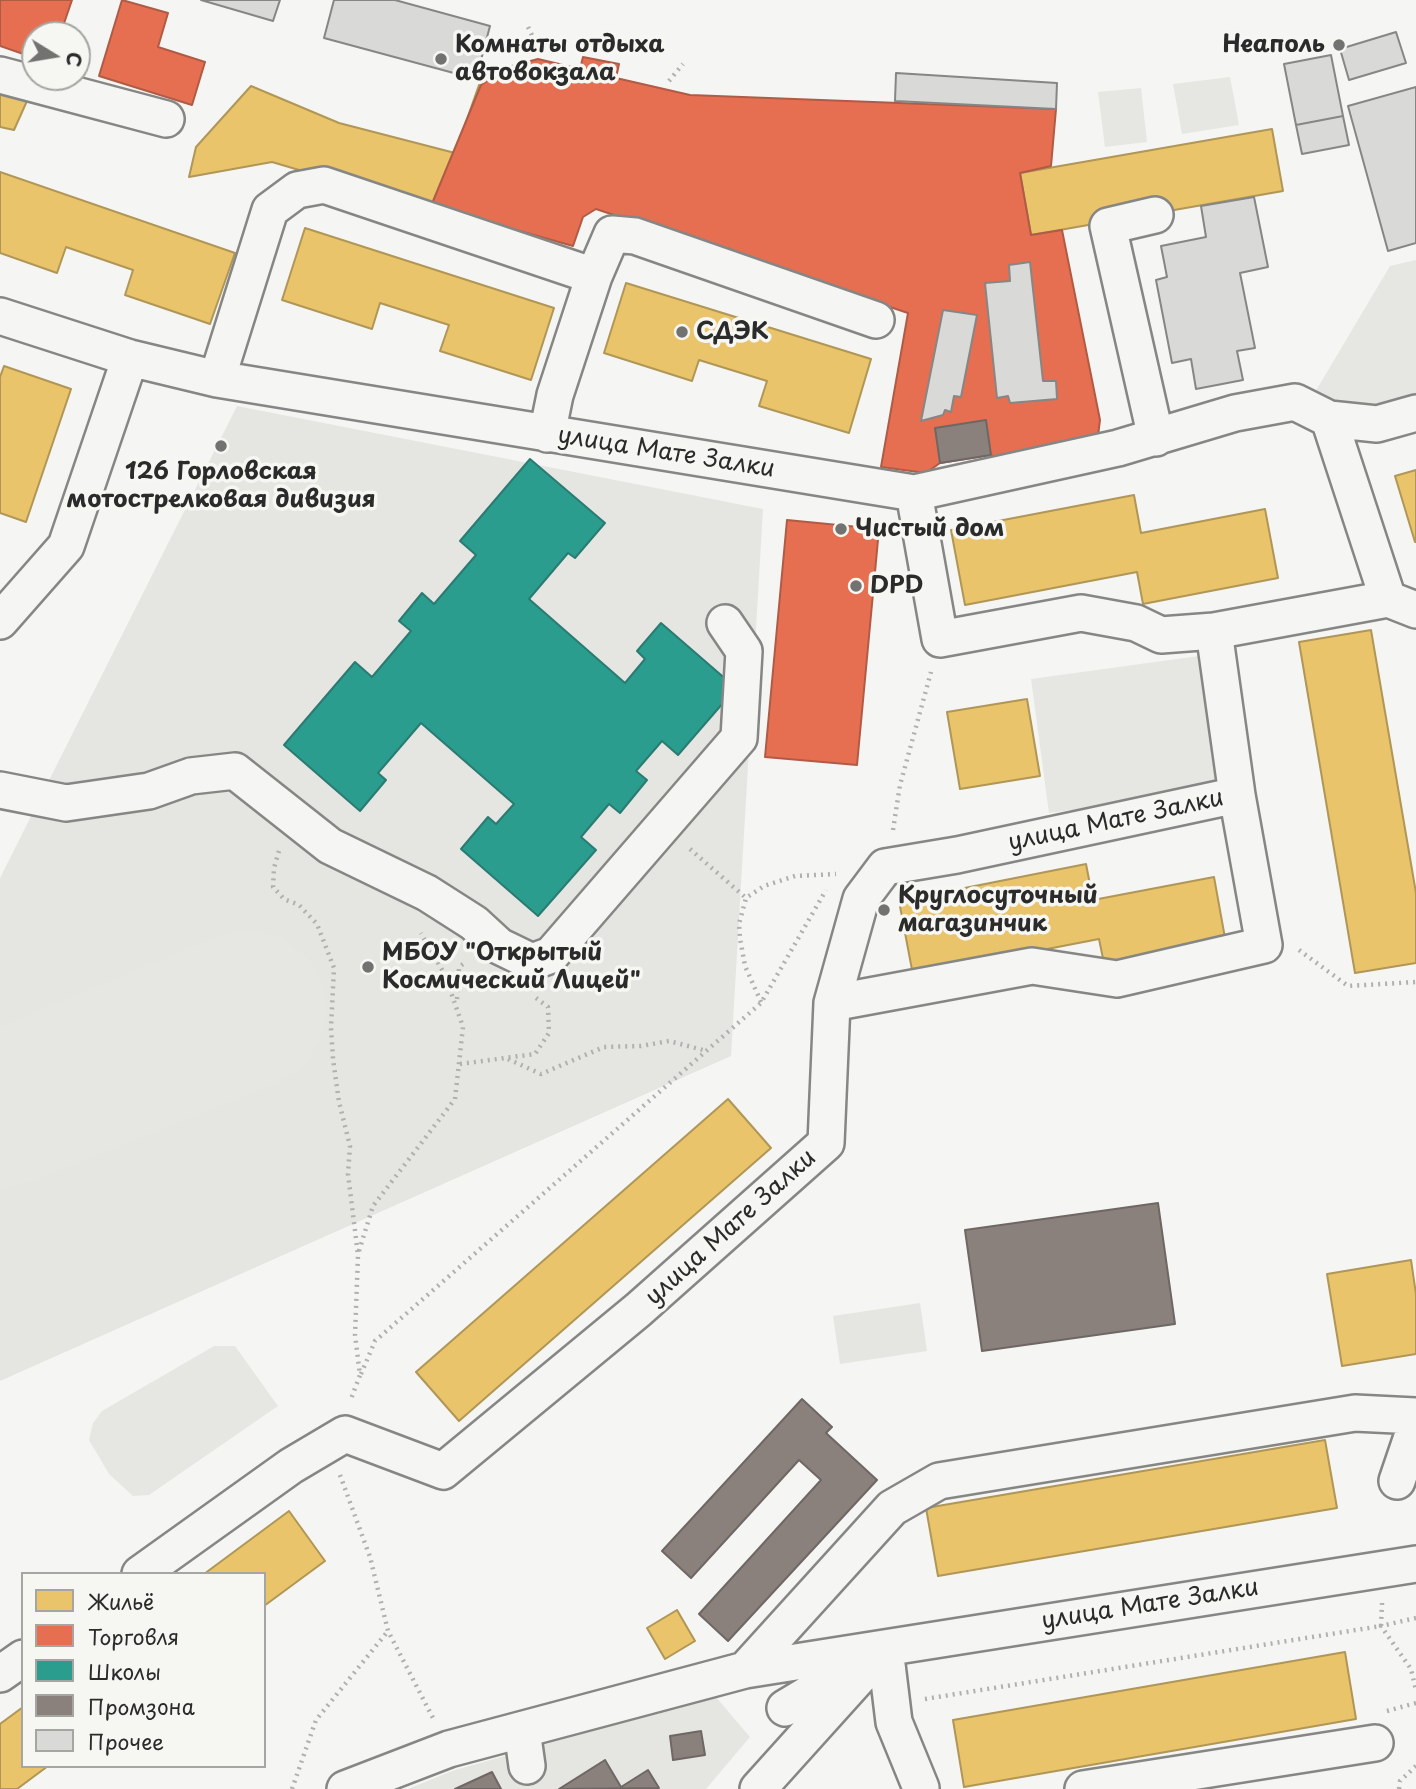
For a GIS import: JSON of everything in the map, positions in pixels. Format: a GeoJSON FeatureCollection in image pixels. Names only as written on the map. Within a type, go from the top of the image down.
{"type":"FeatureCollection","features":[{"type":"Feature","properties":{"kind":"street"},"geometry":{"type":"LineString","coordinates":[[0,75],[166,119]]}},
{"type":"Feature","properties":{"kind":"street"},"geometry":{"type":"LineString","coordinates":[[217,379],[270,210],[297,190],[324,185],[594,276]]}},
{"type":"Feature","properties":{"kind":"street"},"geometry":{"type":"LineString","coordinates":[[1155,215],[1108,226],[1156,438]]}},
{"type":"Feature","properties":{"kind":"street"},"geometry":{"type":"LineString","coordinates":[[547,434],[555,395],[594,276],[612,234],[635,236],[876,320]]}},
{"type":"Feature","properties":{"kind":"street","name":"улица Мате Залки"},"geometry":{"type":"LineString","coordinates":[[0,316],[130,358],[217,379],[914,493],[1156,438],[1235,413],[1295,402],[1329,419]]}},
{"type":"Feature","properties":{"kind":"street"},"geometry":{"type":"LineString","coordinates":[[0,621],[66,547],[130,358]]}},
{"type":"Feature","properties":{"kind":"street"},"geometry":{"type":"LineString","coordinates":[[914,493],[940,639],[1082,613],[1136,623],[1161,635],[1214,631],[1402,605],[1329,419],[1377,424],[1416,413]]}},
{"type":"Feature","properties":{"kind":"street"},"geometry":{"type":"LineString","coordinates":[[0,790],[66,803],[149,790],[191,776],[234,771],[330,846],[427,892],[474,923],[499,946],[532,962],[551,955],[739,738],[744,651],[725,623]]}},
{"type":"Feature","properties":{"kind":"street","name":"улица Мате Залки"},"geometry":{"type":"LineString","coordinates":[[345,1434],[443,1471],[659,1292],[826,1143],[832,1003],[861,899],[886,867],[957,855],[1237,795],[1214,631]]}},
{"type":"Feature","properties":{"kind":"street"},"geometry":{"type":"LineString","coordinates":[[832,1003],[1032,966],[1117,979],[1264,945],[1237,795]]}},
{"type":"Feature","properties":{"kind":"street"},"geometry":{"type":"LineString","coordinates":[[745,1670],[892,1508],[939,1481],[1355,1413],[1416,1416]]}},
{"type":"Feature","properties":{"kind":"street"},"geometry":{"type":"LineString","coordinates":[[1397,1481],[1416,1425]]}},
{"type":"Feature","properties":{"kind":"street"},"geometry":{"type":"LineString","coordinates":[[143,1572],[291,1466],[345,1434]]}},
{"type":"Feature","properties":{"kind":"street","name":"улица Мате Залки"},"geometry":{"type":"LineString","coordinates":[[345,1789],[449,1749],[745,1670],[1400,1567]]}},
{"type":"Feature","properties":{"kind":"street"},"geometry":{"type":"LineString","coordinates":[[785,1708],[885,1648]]}},
{"type":"Feature","properties":{"kind":"street"},"geometry":{"type":"LineString","coordinates":[[885,1648],[894,1722],[921,1788]]}},
{"type":"Feature","properties":{"kind":"street"},"geometry":{"type":"LineString","coordinates":[[758,1789],[885,1648]]}},
{"type":"Feature","properties":{"kind":"street"},"geometry":{"type":"LineString","coordinates":[[0,1674],[21,1659]]}},
{"type":"Feature","properties":{"kind":"street"},"geometry":{"type":"LineString","coordinates":[[522,1730],[527,1766]]}},
{"type":"Feature","properties":{"kind":"street"},"geometry":{"type":"LineString","coordinates":[[1083,1789],[1375,1743]]}},
{"type":"Feature","properties":{"kind":"path"},"geometry":{"type":"LineString","coordinates":[[528,27],[538,48]]}},
{"type":"Feature","properties":{"kind":"path"},"geometry":{"type":"LineString","coordinates":[[669,81],[683,64]]}},
{"type":"Feature","properties":{"kind":"path"},"geometry":{"type":"LineString","coordinates":[[892,835],[900,785],[940,639]]}},
{"type":"Feature","properties":{"kind":"path"},"geometry":{"type":"LineString","coordinates":[[663,825],[746,898]]}},
{"type":"Feature","properties":{"kind":"path"},"geometry":{"type":"LineString","coordinates":[[761,1003],[745,966],[740,939],[739,924],[746,898],[764,886],[794,876],[832,873],[841,876]]}},
{"type":"Feature","properties":{"kind":"path"},"geometry":{"type":"LineString","coordinates":[[274,887],[317,924],[334,968],[331,1028],[338,1102],[351,1146],[348,1174],[358,1255],[355,1335],[360,1375]]}},
{"type":"Feature","properties":{"kind":"path"},"geometry":{"type":"LineString","coordinates":[[345,1434],[352,1394],[375,1341],[761,1003],[823,891],[832,887]]}},
{"type":"Feature","properties":{"kind":"path"},"geometry":{"type":"LineString","coordinates":[[358,1255],[373,1206],[456,1100],[463,1027],[457,1003],[433,949],[418,929]]}},
{"type":"Feature","properties":{"kind":"path"},"geometry":{"type":"LineString","coordinates":[[1264,945],[1300,950],[1348,986],[1416,982]]}},
{"type":"Feature","properties":{"kind":"path"},"geometry":{"type":"LineString","coordinates":[[460,1065],[535,1055],[549,1033],[548,1007],[531,994]]}},
{"type":"Feature","properties":{"kind":"path"},"geometry":{"type":"LineString","coordinates":[[507,1058],[541,1074],[604,1046],[641,1046],[669,1041],[707,1051]]}},
{"type":"Feature","properties":{"kind":"path"},"geometry":{"type":"LineString","coordinates":[[359,1523],[388,1630],[449,1749]]}},
{"type":"Feature","properties":{"kind":"path"},"geometry":{"type":"LineString","coordinates":[[1381,1626],[1400,1567]]}},
{"type":"Feature","properties":{"kind":"path"},"geometry":{"type":"LineString","coordinates":[[894,1722],[923,1699],[1381,1626],[1416,1618]]}},
{"type":"Feature","properties":{"kind":"path"},"geometry":{"type":"LineString","coordinates":[[1381,1626],[1411,1670],[1416,1690]]}},
{"type":"Feature","properties":{"kind":"path"},"geometry":{"type":"LineString","coordinates":[[292,1789],[316,1720],[388,1630]]}},
{"type":"Feature","properties":{"kind":"path"},"geometry":{"type":"LineString","coordinates":[[1388,1709],[1416,1703]]}},
{"type":"Feature","properties":{"kind":"path"},"geometry":{"type":"LineString","coordinates":[[1399,1789],[1400,1782],[1416,1766]]}},
{"type":"Feature","properties":{"kind":"shaded area"},"geometry":{"type":"Polygon","coordinates":[[[1230,77],[1239,125],[1182,134],[1173,84],[1230,77]]]}},
{"type":"Feature","properties":{"kind":"shaded area"},"geometry":{"type":"Polygon","coordinates":[[[1141,88],[1147,142],[1105,147],[1098,92],[1141,88]]]}},
{"type":"Feature","properties":{"kind":"shaded area"},"geometry":{"type":"Polygon","coordinates":[[[1416,260],[1416,403],[1383,413],[1311,399],[1390,266],[1416,260]]]}},
{"type":"Feature","properties":{"kind":"shaded area","name":"МБОУ \"Открытый Космический Лицей\""},"geometry":{"type":"Polygon","coordinates":[[[237,406],[763,509],[731,1056],[0,1381],[0,878],[237,406]]]}},
{"type":"Feature","properties":{"kind":"shaded area"},"geometry":{"type":"Polygon","coordinates":[[[1199,656],[1217,790],[1049,813],[1031,679],[1199,656]]]}},
{"type":"Feature","properties":{"kind":"shaded area"},"geometry":{"type":"Polygon","coordinates":[[[252,930],[282,938],[307,956],[322,982],[327,1013],[319,1043],[301,1068],[275,1084],[30,1182],[0,1189],[0,1027],[221,935],[252,930]]]}},
{"type":"Feature","properties":{"kind":"shaded area"},"geometry":{"type":"Polygon","coordinates":[[[920,1303],[927,1351],[840,1364],[833,1316],[920,1303]]]}},
{"type":"Feature","properties":{"kind":"shaded area"},"geometry":{"type":"Polygon","coordinates":[[[214,1346],[235,1346],[278,1406],[149,1495],[133,1496],[109,1474],[89,1440],[93,1423],[102,1411],[214,1346]]]}},
{"type":"Feature","properties":{"kind":"shaded area"},"geometry":{"type":"Polygon","coordinates":[[[715,1696],[750,1737],[706,1789],[408,1789],[452,1771],[715,1696]]]}},
{"type":"Feature","properties":{"kind":"building: Жильё"},"geometry":{"type":"Polygon","coordinates":[[[479,85],[565,99],[582,121],[613,125],[634,106],[993,140],[1001,200],[984,204],[994,265],[885,281],[647,194],[564,183],[549,225],[465,200],[431,206],[387,196],[272,162],[189,177],[196,147],[251,86],[339,123],[455,153],[479,85]]]}},
{"type":"Feature","properties":{"kind":"building: Жильё"},"geometry":{"type":"Polygon","coordinates":[[[0,93],[27,101],[14,130],[0,127],[0,93]]]}},
{"type":"Feature","properties":{"kind":"building: Жильё"},"geometry":{"type":"Polygon","coordinates":[[[1272,129],[1283,191],[1031,235],[1020,173],[1272,129]]]}},
{"type":"Feature","properties":{"kind":"building: Жильё"},"geometry":{"type":"Polygon","coordinates":[[[0,172],[235,253],[210,324],[125,295],[133,270],[66,247],[57,273],[0,253],[0,172]]]}},
{"type":"Feature","properties":{"kind":"building: Жильё"},"geometry":{"type":"Polygon","coordinates":[[[305,228],[554,308],[531,380],[440,351],[449,325],[380,303],[372,329],[282,300],[305,228]]]}},
{"type":"Feature","properties":{"kind":"building: Жильё"},"geometry":{"type":"Polygon","coordinates":[[[626,283],[871,359],[849,433],[759,406],[767,381],[699,360],[692,381],[604,353],[626,283]]]}},
{"type":"Feature","properties":{"kind":"building: Жильё"},"geometry":{"type":"Polygon","coordinates":[[[4,366],[71,389],[26,522],[0,513],[0,377],[4,366]]]}},
{"type":"Feature","properties":{"kind":"building: Жильё"},"geometry":{"type":"Polygon","coordinates":[[[1416,470],[1416,542],[1415,542],[1395,476],[1416,470]]]}},
{"type":"Feature","properties":{"kind":"building: Жильё"},"geometry":{"type":"Polygon","coordinates":[[[1134,495],[1141,533],[1265,509],[1278,578],[1143,604],[1137,572],[965,605],[951,530],[1134,495]]]}},
{"type":"Feature","properties":{"kind":"building: Жильё"},"geometry":{"type":"Polygon","coordinates":[[[1371,630],[1416,893],[1416,963],[1355,973],[1299,642],[1371,630]]]}},
{"type":"Feature","properties":{"kind":"building: Жильё"},"geometry":{"type":"Polygon","coordinates":[[[1027,699],[1040,776],[960,789],[947,712],[1027,699]]]}},
{"type":"Feature","properties":{"kind":"building: Жильё"},"geometry":{"type":"Polygon","coordinates":[[[1086,864],[1093,900],[1214,877],[1227,949],[1106,973],[1099,939],[913,975],[899,901],[1086,864]]]}},
{"type":"Feature","properties":{"kind":"building: Жильё"},"geometry":{"type":"Polygon","coordinates":[[[728,1099],[771,1148],[459,1421],[416,1372],[728,1099]]]}},
{"type":"Feature","properties":{"kind":"building: Жильё"},"geometry":{"type":"Polygon","coordinates":[[[1411,1260],[1416,1294],[1416,1354],[1342,1366],[1327,1274],[1411,1260]]]}},
{"type":"Feature","properties":{"kind":"building: Жильё"},"geometry":{"type":"Polygon","coordinates":[[[1325,1440],[1337,1508],[938,1576],[926,1508],[1325,1440]]]}},
{"type":"Feature","properties":{"kind":"building: Жильё"},"geometry":{"type":"Polygon","coordinates":[[[289,1511],[325,1561],[266,1605],[266,1572],[207,1572],[289,1511]]]}},
{"type":"Feature","properties":{"kind":"building: Жильё"},"geometry":{"type":"Polygon","coordinates":[[[677,1610],[695,1641],[665,1659],[647,1628],[677,1610]]]}},
{"type":"Feature","properties":{"kind":"building: Жильё"},"geometry":{"type":"Polygon","coordinates":[[[1345,1652],[1356,1719],[964,1787],[953,1720],[1345,1652]]]}},
{"type":"Feature","properties":{"kind":"building: Жильё"},"geometry":{"type":"Polygon","coordinates":[[[21,1708],[21,1768],[45,1768],[17,1789],[0,1789],[0,1724],[21,1708]]]}},
{"type":"Feature","properties":{"kind":"building: Торговля"},"geometry":{"type":"Polygon","coordinates":[[[0,0],[72,0],[65,21],[21,21],[21,53],[0,46],[0,0]]]}},
{"type":"Feature","properties":{"kind":"building: Торговля"},"geometry":{"type":"Polygon","coordinates":[[[122,0],[168,13],[158,47],[205,62],[192,105],[99,76],[122,0]]]}},
{"type":"Feature","properties":{"kind":"building: Торговля"},"geometry":{"type":"Polygon","coordinates":[[[583,57],[619,64],[616,78],[690,95],[1056,109],[1051,166],[1020,173],[1031,235],[1062,230],[1100,420],[1098,436],[1002,461],[991,455],[940,463],[926,473],[881,467],[908,313],[596,209],[583,217],[573,246],[431,206],[481,85],[508,67],[538,59],[580,69],[583,57]]]}},
{"type":"Feature","properties":{"kind":"building: Торговля"},"geometry":{"type":"Polygon","coordinates":[[[787,520],[879,529],[857,765],[765,757],[787,520]]]}},
{"type":"Feature","properties":{"kind":"building: Школы"},"geometry":{"type":"Polygon","coordinates":[[[530,459],[605,523],[575,558],[568,553],[529,599],[625,683],[645,659],[637,651],[661,623],[736,688],[678,755],[662,741],[636,771],[647,780],[620,813],[609,804],[581,837],[596,850],[538,916],[461,849],[488,817],[496,824],[514,804],[421,723],[378,773],[386,780],[360,811],[284,745],[355,662],[372,677],[411,631],[399,621],[422,593],[434,604],[476,555],[460,541],[530,459]]]}},
{"type":"Feature","properties":{"kind":"building: Промзона"},"geometry":{"type":"Polygon","coordinates":[[[986,420],[991,455],[940,463],[935,428],[986,420]]]}},
{"type":"Feature","properties":{"kind":"building: Промзона"},"geometry":{"type":"Polygon","coordinates":[[[1158,1203],[1175,1324],[982,1351],[965,1230],[1158,1203]]]}},
{"type":"Feature","properties":{"kind":"building: Промзона"},"geometry":{"type":"Polygon","coordinates":[[[802,1399],[832,1427],[826,1433],[877,1480],[728,1641],[699,1614],[821,1480],[799,1460],[691,1578],[662,1551],[802,1399]]]}},
{"type":"Feature","properties":{"kind":"building: Промзона"},"geometry":{"type":"Polygon","coordinates":[[[701,1731],[705,1755],[673,1760],[670,1736],[701,1731]]]}},
{"type":"Feature","properties":{"kind":"building: Промзона"},"geometry":{"type":"Polygon","coordinates":[[[605,1760],[621,1787],[648,1770],[659,1788],[559,1789],[605,1760]]]}},
{"type":"Feature","properties":{"kind":"building: Промзона"},"geometry":{"type":"Polygon","coordinates":[[[492,1772],[501,1789],[455,1789],[492,1772]]]}},
{"type":"Feature","properties":{"kind":"building: Прочее"},"geometry":{"type":"Polygon","coordinates":[[[201,0],[280,0],[273,21],[201,0]]]}},
{"type":"Feature","properties":{"kind":"building: Прочее","name":"Комнаты отдыха автовокзала"},"geometry":{"type":"Polygon","coordinates":[[[334,0],[395,0],[490,26],[476,79],[324,38],[334,0]]]}},
{"type":"Feature","properties":{"kind":"building: Прочее"},"geometry":{"type":"Polygon","coordinates":[[[1396,32],[1406,63],[1349,80],[1340,49],[1396,32]]]}},
{"type":"Feature","properties":{"kind":"building: Прочее"},"geometry":{"type":"Polygon","coordinates":[[[1331,55],[1343,116],[1296,125],[1284,64],[1331,55]]]}},
{"type":"Feature","properties":{"kind":"building: Прочее"},"geometry":{"type":"Polygon","coordinates":[[[896,73],[1057,83],[1056,109],[895,101],[896,73]]]}},
{"type":"Feature","properties":{"kind":"building: Прочее"},"geometry":{"type":"Polygon","coordinates":[[[1416,87],[1416,243],[1388,251],[1348,106],[1416,87]]]}},
{"type":"Feature","properties":{"kind":"building: Прочее"},"geometry":{"type":"Polygon","coordinates":[[[1343,116],[1349,145],[1302,154],[1296,125],[1343,116]]]}},
{"type":"Feature","properties":{"kind":"building: Прочее"},"geometry":{"type":"Polygon","coordinates":[[[1254,197],[1268,267],[1240,273],[1255,348],[1237,351],[1243,380],[1196,389],[1191,359],[1172,363],[1156,280],[1167,277],[1161,246],[1206,237],[1201,206],[1254,197]]]}},
{"type":"Feature","properties":{"kind":"building: Прочее"},"geometry":{"type":"Polygon","coordinates":[[[1030,262],[1043,381],[1056,381],[1057,399],[1010,403],[1008,396],[997,398],[985,283],[1010,281],[1009,265],[1030,262]]]}},
{"type":"Feature","properties":{"kind":"building: Прочее"},"geometry":{"type":"Polygon","coordinates":[[[943,310],[977,315],[961,397],[954,396],[951,412],[945,410],[943,415],[921,421],[943,310]]]}},
{"type":"Feature","properties":{"kind":"place","name":"Неаполь"},"geometry":{"type":"Point","coordinates":[1339,45]}},
{"type":"Feature","properties":{"kind":"place","name":"Комнаты отдыха автовокзала"},"geometry":{"type":"Point","coordinates":[441,59]}},
{"type":"Feature","properties":{"kind":"place","name":"СДЭК"},"geometry":{"type":"Point","coordinates":[682,332]}},
{"type":"Feature","properties":{"kind":"place","name":"126 Горловская мотострелковая дивизия"},"geometry":{"type":"Point","coordinates":[221,446]}},
{"type":"Feature","properties":{"kind":"place","name":"Чистый дом"},"geometry":{"type":"Point","coordinates":[841,529]}},
{"type":"Feature","properties":{"kind":"place","name":"DPD"},"geometry":{"type":"Point","coordinates":[856,586]}},
{"type":"Feature","properties":{"kind":"place","name":"Круглосуточный магазинчик"},"geometry":{"type":"Point","coordinates":[884,910]}},
{"type":"Feature","properties":{"kind":"place","name":"МБОУ \"Открытый Космический Лицей\""},"geometry":{"type":"Point","coordinates":[368,967]}}]}
